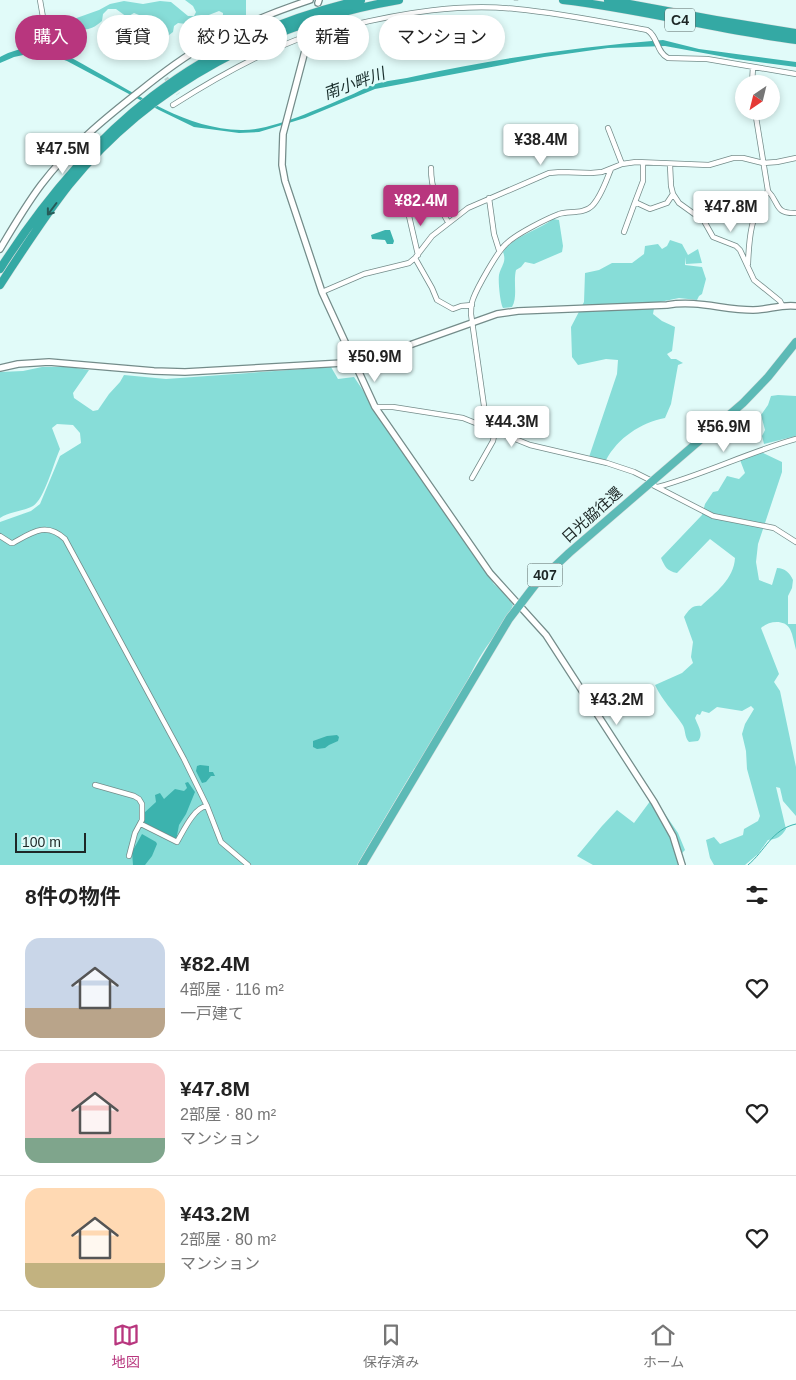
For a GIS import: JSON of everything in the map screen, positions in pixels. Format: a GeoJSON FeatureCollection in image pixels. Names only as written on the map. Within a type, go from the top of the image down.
{"type":"FeatureCollection","features":[{"type":"Feature","properties":{"kind":"highway"},"geometry":{"type":"LineString","coordinates":[[0,269],[32,221],[86,156],[187,72],[223,51],[258,34],[301,17],[361,0]]}},
{"type":"Feature","properties":{"kind":"highway"},"geometry":{"type":"LineString","coordinates":[[154,99],[229,56],[295,26],[328,16],[399,0]]}},
{"type":"Feature","properties":{"kind":"highway","name":"C4"},"geometry":{"type":"LineString","coordinates":[[563,0],[796,40]]}},
{"type":"Feature","properties":{"kind":"highway","name":"C4"},"geometry":{"type":"LineString","coordinates":[[608,0],[796,33]]}},
{"type":"Feature","properties":{"kind":"highway"},"geometry":{"type":"LineString","coordinates":[[0,285],[29,240],[70,184],[142,109]]}},
{"type":"Feature","properties":{"kind":"highway","name":"日光脇往還"},"geometry":{"type":"LineString","coordinates":[[362,865],[520,604],[546,575],[650,482],[743,403],[768,377],[796,342]]}},
{"type":"Feature","properties":{"kind":"street"},"geometry":{"type":"LineString","coordinates":[[40,0],[43,15]]}},
{"type":"Feature","properties":{"kind":"street"},"geometry":{"type":"LineString","coordinates":[[0,249],[20,215],[53,171],[89,133],[127,101],[164,76],[188,55],[232,31],[273,12],[310,0]]}},
{"type":"Feature","properties":{"kind":"street"},"geometry":{"type":"LineString","coordinates":[[515,8],[516,1]]}},
{"type":"Feature","properties":{"kind":"street"},"geometry":{"type":"LineString","coordinates":[[369,21],[458,8],[515,8],[567,15],[647,30],[654,36],[661,52],[671,58],[707,59],[796,74]]}},
{"type":"Feature","properties":{"kind":"street"},"geometry":{"type":"LineString","coordinates":[[173,105],[224,75],[297,40]]}},
{"type":"Feature","properties":{"kind":"street"},"geometry":{"type":"LineString","coordinates":[[303,60],[283,134],[282,165],[285,180],[322,292],[375,407],[490,573],[546,635],[654,802],[673,836],[682,865]]}},
{"type":"Feature","properties":{"kind":"street"},"geometry":{"type":"LineString","coordinates":[[753,67],[753,75]]}},
{"type":"Feature","properties":{"kind":"street"},"geometry":{"type":"LineString","coordinates":[[178,94],[182,100]]}},
{"type":"Feature","properties":{"kind":"street"},"geometry":{"type":"LineString","coordinates":[[756,120],[768,191],[779,209],[784,213],[796,213]]}},
{"type":"Feature","properties":{"kind":"street"},"geometry":{"type":"LineString","coordinates":[[608,128],[622,164]]}},
{"type":"Feature","properties":{"kind":"street"},"geometry":{"type":"LineString","coordinates":[[322,292],[364,274],[402,266],[417,257],[427,242],[448,222],[468,208],[549,173],[591,173],[611,169],[622,164],[708,165],[733,158],[743,158],[763,163],[796,158]]}},
{"type":"Feature","properties":{"kind":"street"},"geometry":{"type":"LineString","coordinates":[[624,232],[643,181],[643,163]]}},
{"type":"Feature","properties":{"kind":"street"},"geometry":{"type":"LineString","coordinates":[[670,165],[673,194],[680,203],[704,221],[713,237],[736,246],[740,250],[754,280],[780,301],[782,306]]}},
{"type":"Feature","properties":{"kind":"street"},"geometry":{"type":"LineString","coordinates":[[432,168],[431,180],[438,204],[448,222]]}},
{"type":"Feature","properties":{"kind":"street"},"geometry":{"type":"LineString","coordinates":[[486,427],[472,322],[473,300],[500,250],[514,237],[554,216],[591,208],[611,169]]}},
{"type":"Feature","properties":{"kind":"street"},"geometry":{"type":"LineString","coordinates":[[748,265],[751,225],[768,191]]}},
{"type":"Feature","properties":{"kind":"street"},"geometry":{"type":"LineString","coordinates":[[635,202],[650,209],[666,203],[673,194]]}},
{"type":"Feature","properties":{"kind":"street"},"geometry":{"type":"LineString","coordinates":[[489,198],[494,234],[500,250]]}},
{"type":"Feature","properties":{"kind":"street"},"geometry":{"type":"LineString","coordinates":[[393,206],[424,200],[438,204]]}},
{"type":"Feature","properties":{"kind":"street"},"geometry":{"type":"LineString","coordinates":[[406,203],[417,257],[438,300],[453,309],[466,304],[472,305]]}},
{"type":"Feature","properties":{"kind":"street"},"geometry":{"type":"LineString","coordinates":[[0,368],[18,364],[49,362],[154,372],[184,372],[343,363],[404,347],[497,314],[518,311],[667,305],[684,302],[754,310],[796,306]]}},
{"type":"Feature","properties":{"kind":"street"},"geometry":{"type":"LineString","coordinates":[[375,407],[393,407],[464,418],[530,445],[607,463],[634,472],[713,516],[774,528],[796,542]]}},
{"type":"Feature","properties":{"kind":"street"},"geometry":{"type":"LineString","coordinates":[[472,478],[493,442],[495,431]]}},
{"type":"Feature","properties":{"kind":"street"},"geometry":{"type":"LineString","coordinates":[[658,487],[708,471],[765,448],[796,439]]}},
{"type":"Feature","properties":{"kind":"street"},"geometry":{"type":"LineString","coordinates":[[0,536],[13,543],[32,531],[48,530],[65,539],[184,759],[207,806],[221,842],[248,865]]}},
{"type":"Feature","properties":{"kind":"street"},"geometry":{"type":"LineString","coordinates":[[95,785],[139,799],[142,804],[141,824],[135,833],[129,856]]}},
{"type":"Feature","properties":{"kind":"street"},"geometry":{"type":"LineString","coordinates":[[141,824],[177,842],[199,809],[207,806]]}},
{"type":"Feature","properties":{"kind":"shaded area"},"geometry":{"type":"Polygon","coordinates":[[[185,0],[246,0],[246,15],[223,15],[219,11],[209,15],[194,15],[196,12],[193,6],[185,0]]]}},
{"type":"Feature","properties":{"kind":"shaded area"},"geometry":{"type":"Polygon","coordinates":[[[124,1],[143,4],[160,1],[171,2],[187,15],[179,15],[179,23],[174,26],[173,32],[169,35],[169,15],[139,15],[134,13],[124,15],[116,9],[108,9],[103,15],[97,15],[97,25],[87,29],[87,15],[85,15],[110,4],[124,1]]]}},
{"type":"Feature","properties":{"kind":"shaded area"},"geometry":{"type":"Polygon","coordinates":[[[663,40],[699,49],[796,62],[796,67],[736,59],[665,46],[608,48],[544,57],[375,89],[305,118],[259,132],[239,133],[194,127],[64,60],[75,60],[165,110],[202,124],[241,130],[282,123],[312,112],[372,85],[384,82],[478,64],[601,46],[663,40]]]}},
{"type":"Feature","properties":{"kind":"shaded area"},"geometry":{"type":"Polygon","coordinates":[[[15,51],[15,57],[0,63],[0,57],[15,51]]]}},
{"type":"Feature","properties":{"kind":"shaded area"},"geometry":{"type":"Polygon","coordinates":[[[553,219],[559,220],[563,246],[562,252],[534,264],[525,262],[516,270],[514,303],[512,307],[503,308],[500,297],[499,278],[504,261],[503,252],[520,237],[553,219]]]}},
{"type":"Feature","properties":{"kind":"shaded area"},"geometry":{"type":"Polygon","coordinates":[[[390,230],[394,241],[393,244],[387,244],[385,240],[372,239],[371,235],[390,230]]]}},
{"type":"Feature","properties":{"kind":"shaded area"},"geometry":{"type":"Polygon","coordinates":[[[670,240],[682,244],[688,255],[698,249],[702,263],[686,264],[686,257],[685,265],[702,267],[706,279],[702,294],[697,300],[679,298],[655,303],[653,314],[675,327],[672,351],[667,354],[671,359],[676,359],[683,363],[678,365],[671,404],[665,418],[647,424],[623,438],[606,460],[589,457],[617,374],[618,360],[606,359],[578,365],[572,357],[571,327],[584,302],[585,273],[599,270],[612,263],[632,263],[644,254],[645,246],[658,244],[662,249],[667,246],[670,240]]]}},
{"type":"Feature","properties":{"kind":"shaded area"},"geometry":{"type":"Polygon","coordinates":[[[42,367],[70,367],[89,370],[73,393],[74,398],[93,411],[98,410],[124,375],[166,379],[331,367],[338,379],[354,377],[463,540],[494,584],[513,605],[506,620],[479,658],[465,687],[357,865],[0,865],[0,522],[31,511],[40,504],[60,456],[81,443],[80,433],[73,425],[57,424],[52,428],[60,449],[41,496],[33,506],[0,518],[0,372],[23,371],[42,367]]]}},
{"type":"Feature","properties":{"kind":"shaded area"},"geometry":{"type":"Polygon","coordinates":[[[771,396],[796,396],[796,436],[764,444],[762,436],[765,430],[761,415],[768,405],[771,396]]]}},
{"type":"Feature","properties":{"kind":"shaded area"},"geometry":{"type":"Polygon","coordinates":[[[759,451],[782,462],[782,472],[758,544],[756,562],[759,580],[772,585],[777,568],[787,571],[793,580],[788,596],[788,624],[796,624],[796,650],[790,629],[784,624],[776,622],[761,628],[779,674],[774,682],[780,691],[796,767],[796,816],[783,801],[780,788],[776,787],[786,829],[784,832],[774,839],[768,840],[758,854],[745,865],[714,865],[710,858],[706,840],[714,837],[720,844],[743,835],[744,829],[758,821],[760,816],[747,769],[746,751],[742,734],[745,724],[754,709],[751,706],[742,711],[717,707],[709,713],[702,711],[695,718],[700,730],[700,738],[698,741],[689,742],[679,719],[655,685],[682,673],[693,663],[691,657],[693,642],[684,617],[689,610],[693,607],[701,606],[718,591],[731,573],[735,558],[710,539],[677,573],[667,568],[661,558],[702,515],[705,504],[713,492],[718,491],[727,476],[739,479],[745,473],[740,460],[759,451]]]}},
{"type":"Feature","properties":{"kind":"shaded area"},"geometry":{"type":"Polygon","coordinates":[[[337,735],[339,737],[338,741],[325,748],[317,749],[313,747],[313,741],[337,735]]]}},
{"type":"Feature","properties":{"kind":"shaded area"},"geometry":{"type":"Polygon","coordinates":[[[197,766],[209,766],[209,772],[213,772],[215,776],[211,776],[206,782],[202,783],[196,771],[197,766]]]}},
{"type":"Feature","properties":{"kind":"shaded area"},"geometry":{"type":"Polygon","coordinates":[[[188,782],[195,792],[179,825],[176,841],[148,826],[142,820],[144,813],[156,802],[155,795],[160,793],[164,799],[175,789],[184,791],[187,788],[185,783],[188,782]]]}},
{"type":"Feature","properties":{"kind":"shaded area"},"geometry":{"type":"Polygon","coordinates":[[[651,800],[656,801],[678,833],[685,850],[681,854],[686,865],[593,865],[577,856],[617,810],[634,823],[651,800]]]}},
{"type":"Feature","properties":{"kind":"shaded area"},"geometry":{"type":"Polygon","coordinates":[[[142,834],[157,844],[152,856],[145,865],[133,865],[132,852],[142,834]]]}},
{"type":"Feature","properties":{"kind":"waterway"},"geometry":{"type":"LineString","coordinates":[[748,865],[775,835],[796,824]]}},
{"type":"Feature","properties":{"kind":"tunnel"},"geometry":{"type":"LineString","coordinates":[[166,78],[178,94]]}},
{"type":"Feature","properties":{"kind":"water label","name":"南小畔川"},"geometry":{"type":"Point","coordinates":[354,83]}}]}
